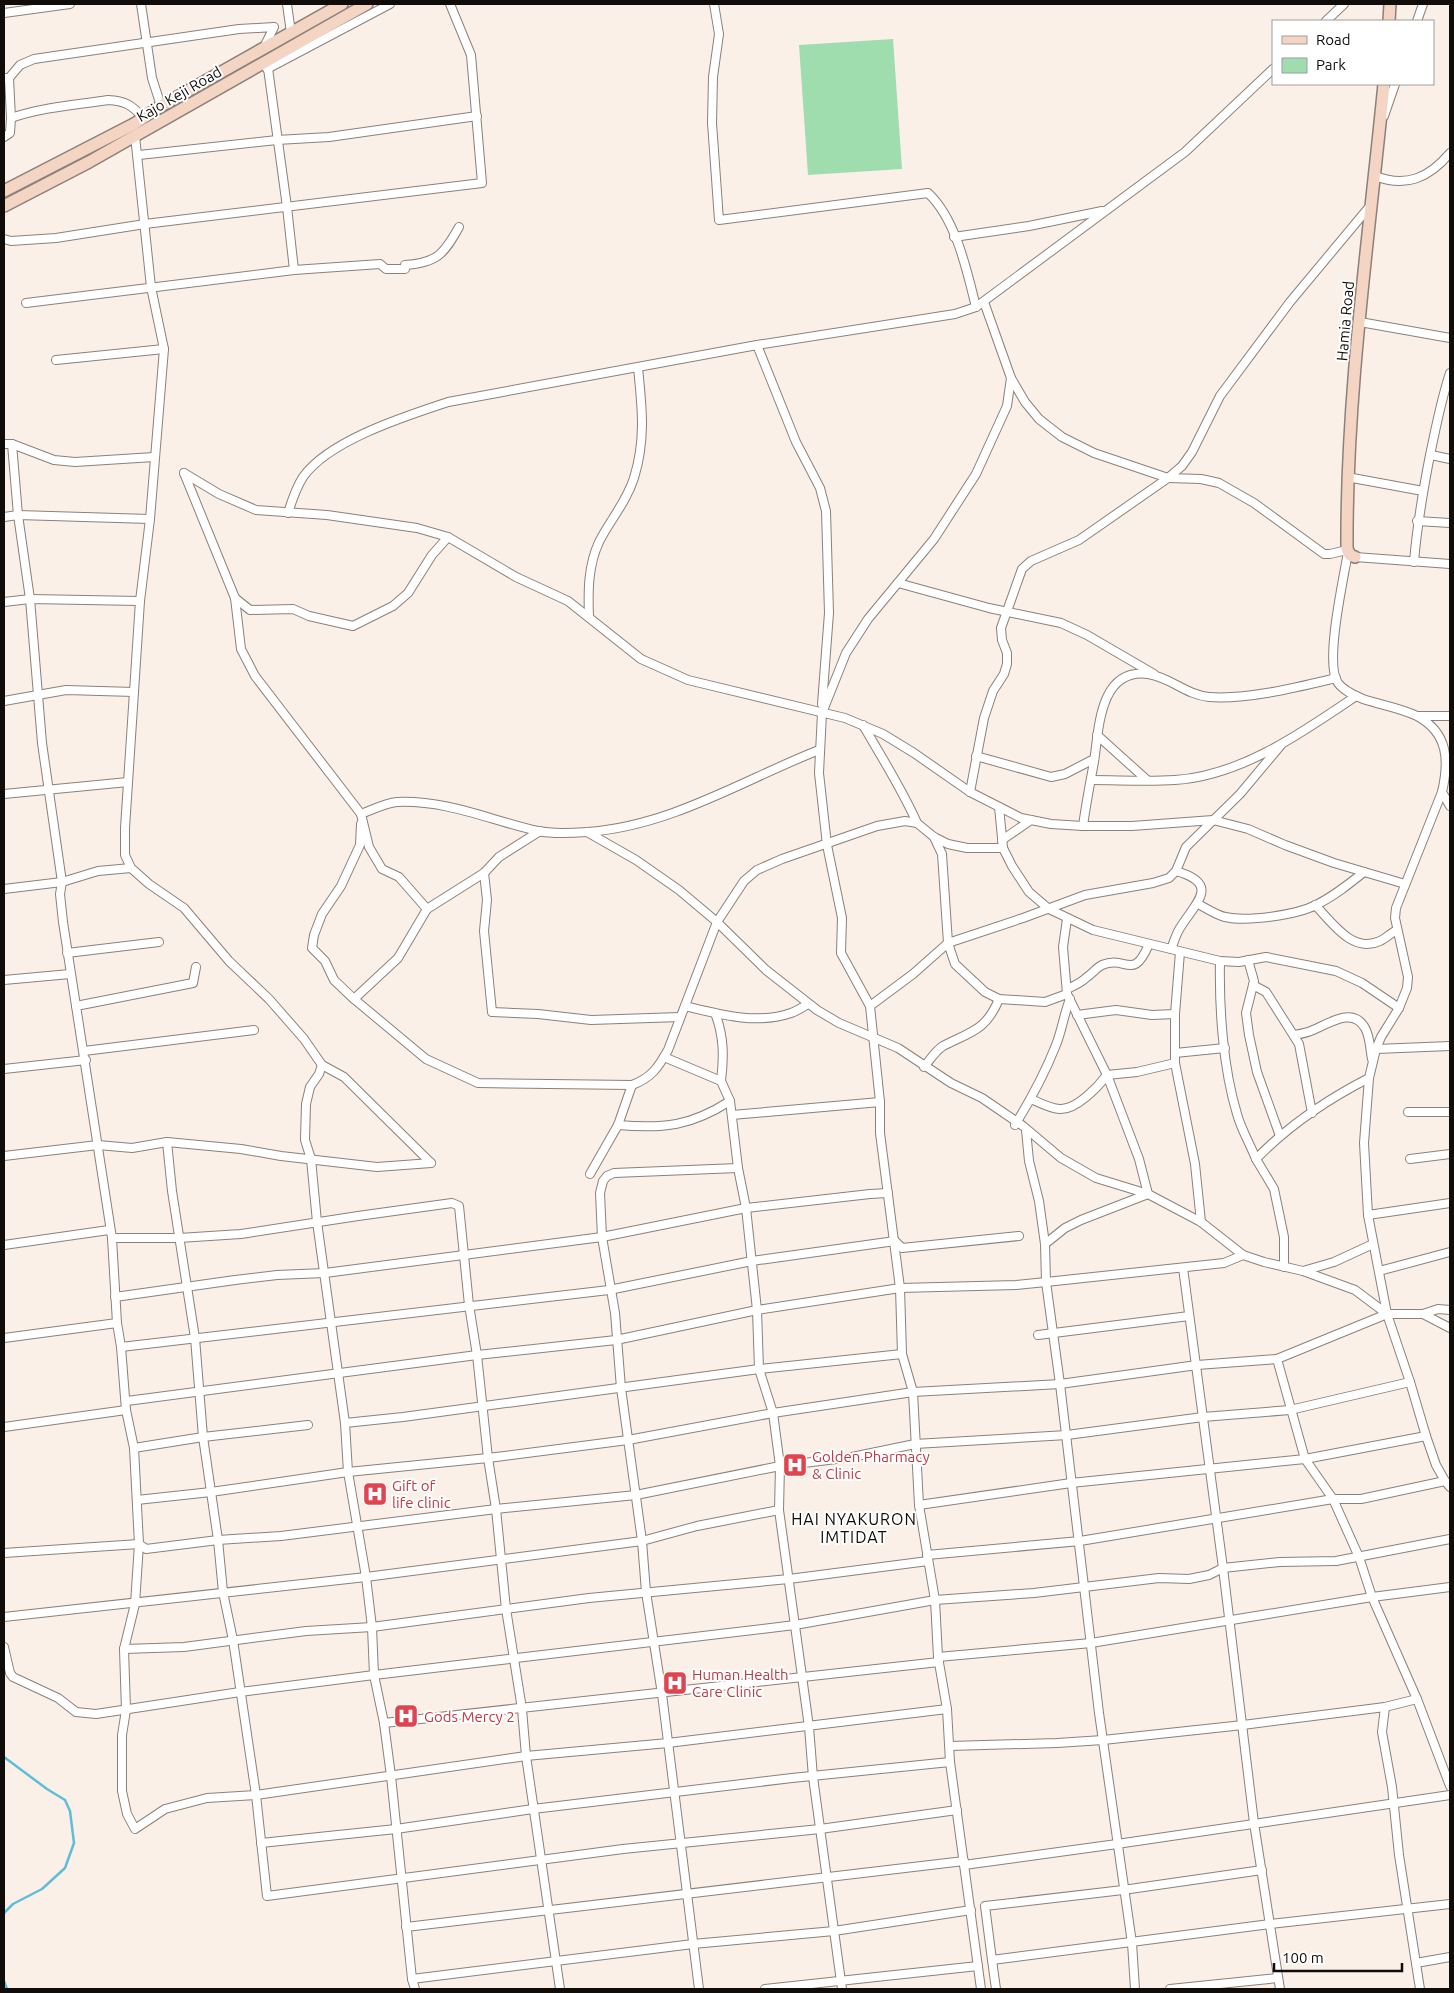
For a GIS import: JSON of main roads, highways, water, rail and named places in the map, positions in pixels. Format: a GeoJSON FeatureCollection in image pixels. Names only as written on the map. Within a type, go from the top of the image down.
{"type":"FeatureCollection","features":[{"type":"Feature","properties":{"kind":"main road","name":"Kajo Keji Road"},"geometry":{"type":"LineString","coordinates":[[4,191],[96,144],[342,4]]}},
{"type":"Feature","properties":{"kind":"main road","name":"Kajo Keji Road"},"geometry":{"type":"LineString","coordinates":[[4,206],[267,65],[367,4]]}},
{"type":"Feature","properties":{"kind":"main road"},"geometry":{"type":"LineString","coordinates":[[1389,20],[1390,4]]}},
{"type":"Feature","properties":{"kind":"main road","name":"Hamia Road"},"geometry":{"type":"LineString","coordinates":[[1350,553],[1347,477],[1360,322],[1384,85]]}},
{"type":"Feature","properties":{"kind":"waterway"},"geometry":{"type":"LineString","coordinates":[[4,1757],[65,1800],[70,1811],[74,1843],[65,1868],[42,1889],[13,1904],[4,1913]]}},
{"type":"Feature","properties":{"kind":"waterway"},"geometry":{"type":"LineString","coordinates":[[4,1981],[7,1989]]}},
{"type":"Feature","properties":{"kind":"place","name":"Golden Pharmacy & Clinic"},"geometry":{"type":"Point","coordinates":[795,1465]}},
{"type":"Feature","properties":{"kind":"place","name":"Gift of life clinic"},"geometry":{"type":"Point","coordinates":[375,1494]}},
{"type":"Feature","properties":{"kind":"place","name":"Human Health Care Clinic"},"geometry":{"type":"Point","coordinates":[675,1683]}},
{"type":"Feature","properties":{"kind":"place","name":"Gods Mercy 2"},"geometry":{"type":"Point","coordinates":[406,1716]}},
{"type":"Feature","properties":{"kind":"district","name":"HAI NYAKURON IMTIDAT"},"geometry":{"type":"Point","coordinates":[854,1528]}}]}
